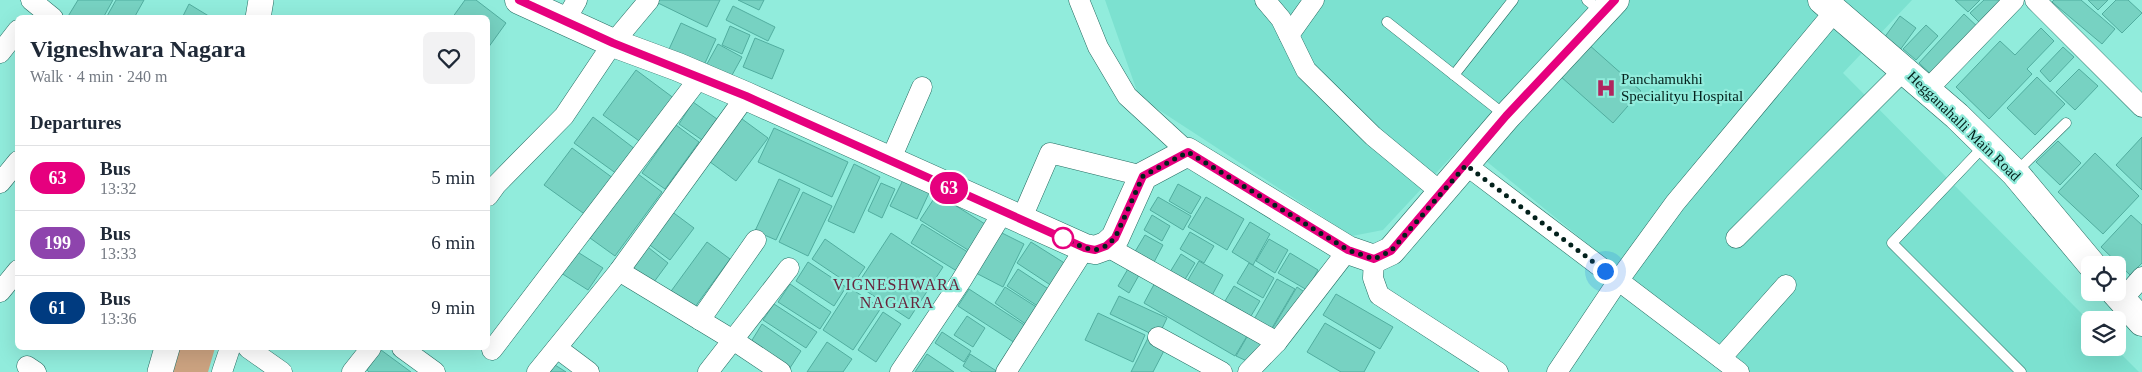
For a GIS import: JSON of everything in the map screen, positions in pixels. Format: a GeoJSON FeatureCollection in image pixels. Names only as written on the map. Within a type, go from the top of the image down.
{"type":"FeatureCollection","features":[{"type":"Feature","properties":{"kind":"main road"},"geometry":{"type":"LineString","coordinates":[[519,0],[571,10],[613,43],[746,96],[1012,216],[1096,247],[1115,238],[1143,176],[1188,152],[1348,250],[1374,259],[1391,251],[1602,4]]}},
{"type":"Feature","properties":{"kind":"main road","name":"Hegganahalli Main Road"},"geometry":{"type":"LineString","coordinates":[[1828,6],[1904,70],[1986,144],[2015,173],[2084,256]]}},
{"type":"Feature","properties":{"kind":"main road"},"geometry":{"type":"LineString","coordinates":[[2123,301],[2142,322]]}},
{"type":"Feature","properties":{"kind":"street"},"geometry":{"type":"LineString","coordinates":[[259,15],[262,0]]}},
{"type":"Feature","properties":{"kind":"street"},"geometry":{"type":"LineString","coordinates":[[490,187],[564,116],[613,43],[649,0]]}},
{"type":"Feature","properties":{"kind":"street"},"geometry":{"type":"LineString","coordinates":[[1078,0],[1098,47],[1127,96],[1188,152]]}},
{"type":"Feature","properties":{"kind":"street"},"geometry":{"type":"LineString","coordinates":[[1265,0],[1280,19],[1306,70],[1373,136],[1442,193]]}},
{"type":"Feature","properties":{"kind":"street"},"geometry":{"type":"LineString","coordinates":[[1289,35],[1314,0]]}},
{"type":"Feature","properties":{"kind":"street"},"geometry":{"type":"LineString","coordinates":[[1926,91],[2014,0]]}},
{"type":"Feature","properties":{"kind":"street"},"geometry":{"type":"LineString","coordinates":[[2035,0],[2142,107]]}},
{"type":"Feature","properties":{"kind":"street"},"geometry":{"type":"LineString","coordinates":[[1557,372],[1618,281],[1675,203],[1828,6]]}},
{"type":"Feature","properties":{"kind":"street"},"geometry":{"type":"LineString","coordinates":[[31,8],[46,15]]}},
{"type":"Feature","properties":{"kind":"street"},"geometry":{"type":"LineString","coordinates":[[0,53],[15,34]]}},
{"type":"Feature","properties":{"kind":"street"},"geometry":{"type":"LineString","coordinates":[[1736,238],[1904,70]]}},
{"type":"Feature","properties":{"kind":"street"},"geometry":{"type":"LineString","coordinates":[[492,350],[700,77]]}},
{"type":"Feature","properties":{"kind":"street"},"geometry":{"type":"LineString","coordinates":[[890,161],[922,87]]}},
{"type":"Feature","properties":{"kind":"street"},"geometry":{"type":"LineString","coordinates":[[538,372],[619,271],[746,96]]}},
{"type":"Feature","properties":{"kind":"street"},"geometry":{"type":"LineString","coordinates":[[900,372],[961,281],[1012,216],[1050,153],[1143,176]]}},
{"type":"Feature","properties":{"kind":"street"},"geometry":{"type":"LineString","coordinates":[[0,184],[15,165]]}},
{"type":"Feature","properties":{"kind":"street"},"geometry":{"type":"LineString","coordinates":[[1466,165],[1739,372]]}},
{"type":"Feature","properties":{"kind":"street"},"geometry":{"type":"LineString","coordinates":[[700,320],[756,240]]}},
{"type":"Feature","properties":{"kind":"street"},"geometry":{"type":"LineString","coordinates":[[1006,372],[1096,247],[1277,342]]}},
{"type":"Feature","properties":{"kind":"street"},"geometry":{"type":"LineString","coordinates":[[1248,372],[1277,342],[1348,250]]}},
{"type":"Feature","properties":{"kind":"street"},"geometry":{"type":"LineString","coordinates":[[1374,259],[1374,278],[1380,295],[1498,372]]}},
{"type":"Feature","properties":{"kind":"street"},"geometry":{"type":"LineString","coordinates":[[708,372],[790,268]]}},
{"type":"Feature","properties":{"kind":"street"},"geometry":{"type":"LineString","coordinates":[[619,271],[733,340],[781,372]]}},
{"type":"Feature","properties":{"kind":"street"},"geometry":{"type":"LineString","coordinates":[[0,292],[15,274]]}},
{"type":"Feature","properties":{"kind":"street"},"geometry":{"type":"LineString","coordinates":[[2126,290],[2142,277]]}},
{"type":"Feature","properties":{"kind":"street"},"geometry":{"type":"LineString","coordinates":[[1721,358],[1786,286]]}},
{"type":"Feature","properties":{"kind":"street"},"geometry":{"type":"LineString","coordinates":[[1158,337],[1222,372]]}},
{"type":"Feature","properties":{"kind":"street"},"geometry":{"type":"LineString","coordinates":[[557,348],[589,372]]}},
{"type":"Feature","properties":{"kind":"street"},"geometry":{"type":"LineString","coordinates":[[160,372],[166,350]]}},
{"type":"Feature","properties":{"kind":"street"},"geometry":{"type":"LineString","coordinates":[[222,372],[229,350]]}},
{"type":"Feature","properties":{"kind":"street"},"geometry":{"type":"LineString","coordinates":[[251,350],[282,372]]}},
{"type":"Feature","properties":{"kind":"street"},"geometry":{"type":"LineString","coordinates":[[352,372],[369,350]]}},
{"type":"Feature","properties":{"kind":"street"},"geometry":{"type":"LineString","coordinates":[[405,350],[435,372]]}},
{"type":"Feature","properties":{"kind":"lane"},"geometry":{"type":"LineString","coordinates":[[1454,75],[1513,0]]}},
{"type":"Feature","properties":{"kind":"lane"},"geometry":{"type":"LineString","coordinates":[[1386,22],[1506,116]]}},
{"type":"Feature","properties":{"kind":"lane"},"geometry":{"type":"LineString","coordinates":[[2015,173],[2066,123]]}},
{"type":"Feature","properties":{"kind":"lane"},"geometry":{"type":"LineString","coordinates":[[1986,144],[1892,243],[2021,372]]}},
{"type":"Feature","properties":{"kind":"shaded area"},"geometry":{"type":"Polygon","coordinates":[[[1105,0],[1912,0],[1843,73],[2081,313],[2081,356],[2123,356],[2139,372],[1745,372],[1464,143],[1383,230],[1352,236],[1139,97],[1105,0]]]}},
{"type":"Feature","properties":{"kind":"shaded area"},"geometry":{"type":"Polygon","coordinates":[[[174,350],[214,350],[208,372],[168,372],[174,350]]]}},
{"type":"Feature","properties":{"kind":"building"},"geometry":{"type":"Polygon","coordinates":[[[78,0],[113,0],[105,15],[69,15],[78,0]]]}},
{"type":"Feature","properties":{"kind":"building"},"geometry":{"type":"Polygon","coordinates":[[[116,0],[144,0],[136,15],[108,15],[116,0]]]}},
{"type":"Feature","properties":{"kind":"building"},"geometry":{"type":"Polygon","coordinates":[[[465,0],[476,0],[506,23],[490,45],[490,15],[454,15],[465,0]]]}},
{"type":"Feature","properties":{"kind":"building"},"geometry":{"type":"Polygon","coordinates":[[[657,0],[720,0],[707,27],[656,2],[657,0]]]}},
{"type":"Feature","properties":{"kind":"building"},"geometry":{"type":"Polygon","coordinates":[[[738,0],[764,0],[759,10],[738,0]]]}},
{"type":"Feature","properties":{"kind":"building"},"geometry":{"type":"Polygon","coordinates":[[[1955,0],[1980,0],[1968,12],[1955,0]]]}},
{"type":"Feature","properties":{"kind":"building"},"geometry":{"type":"Polygon","coordinates":[[[1984,0],[2013,0],[1985,28],[1970,13],[1984,0]]]}},
{"type":"Feature","properties":{"kind":"building"},"geometry":{"type":"Polygon","coordinates":[[[2054,0],[2081,0],[2115,29],[2102,44],[2052,2],[2054,0]]]}},
{"type":"Feature","properties":{"kind":"building"},"geometry":{"type":"Polygon","coordinates":[[[2088,0],[2108,0],[2098,10],[2088,0]]]}},
{"type":"Feature","properties":{"kind":"building"},"geometry":{"type":"Polygon","coordinates":[[[2116,0],[2128,0],[2142,13],[2122,33],[2102,14],[2116,0]]]}},
{"type":"Feature","properties":{"kind":"building"},"geometry":{"type":"Polygon","coordinates":[[[189,4],[207,15],[184,15],[189,4]]]}},
{"type":"Feature","properties":{"kind":"building"},"geometry":{"type":"Polygon","coordinates":[[[733,6],[775,27],[768,41],[726,20],[733,6]]]}},
{"type":"Feature","properties":{"kind":"building"},"geometry":{"type":"Polygon","coordinates":[[[1964,14],[1981,30],[1936,79],[1919,63],[1964,14]]]}},
{"type":"Feature","properties":{"kind":"building"},"geometry":{"type":"Polygon","coordinates":[[[1900,16],[1916,28],[1900,50],[1884,38],[1900,16]]]}},
{"type":"Feature","properties":{"kind":"building"},"geometry":{"type":"Polygon","coordinates":[[[681,23],[716,39],[700,74],[665,58],[681,23]]]}},
{"type":"Feature","properties":{"kind":"building"},"geometry":{"type":"Polygon","coordinates":[[[1926,25],[1938,36],[1916,60],[1903,49],[1926,25]]]}},
{"type":"Feature","properties":{"kind":"building"},"geometry":{"type":"Polygon","coordinates":[[[730,26],[750,35],[742,54],[722,45],[730,26]]]}},
{"type":"Feature","properties":{"kind":"building"},"geometry":{"type":"Polygon","coordinates":[[[2041,28],[2054,41],[2027,69],[2032,74],[1989,119],[1956,87],[2000,41],[2015,55],[2041,28]]]}},
{"type":"Feature","properties":{"kind":"building"},"geometry":{"type":"Polygon","coordinates":[[[755,38],[784,50],[772,79],[743,67],[755,38]]]}},
{"type":"Feature","properties":{"kind":"building"},"geometry":{"type":"Polygon","coordinates":[[[718,44],[742,57],[726,86],[702,73],[718,44]]]}},
{"type":"Feature","properties":{"kind":"building"},"geometry":{"type":"Polygon","coordinates":[[[1588,44],[1641,91],[1613,123],[1560,76],[1588,44]]]}},
{"type":"Feature","properties":{"kind":"building"},"geometry":{"type":"Polygon","coordinates":[[[2063,47],[2074,57],[2050,82],[2040,71],[2063,47]]]}},
{"type":"Feature","properties":{"kind":"building"},"geometry":{"type":"Polygon","coordinates":[[[2079,69],[2098,86],[2075,110],[2056,92],[2079,69]]]}},
{"type":"Feature","properties":{"kind":"building"},"geometry":{"type":"Polygon","coordinates":[[[636,70],[675,99],[642,143],[603,115],[636,70]]]}},
{"type":"Feature","properties":{"kind":"building"},"geometry":{"type":"Polygon","coordinates":[[[2037,77],[2065,104],[2035,135],[2007,108],[2037,77]]]}},
{"type":"Feature","properties":{"kind":"building"},"geometry":{"type":"Polygon","coordinates":[[[693,102],[717,119],[702,140],[679,124],[693,102]]]}},
{"type":"Feature","properties":{"kind":"building"},"geometry":{"type":"Polygon","coordinates":[[[738,116],[768,138],[736,181],[706,159],[738,116]]]}},
{"type":"Feature","properties":{"kind":"building"},"geometry":{"type":"Polygon","coordinates":[[[593,117],[635,149],[617,174],[574,143],[593,117]]]}},
{"type":"Feature","properties":{"kind":"building"},"geometry":{"type":"Polygon","coordinates":[[[676,125],[699,142],[665,189],[642,173],[676,125]]]}},
{"type":"Feature","properties":{"kind":"building"},"geometry":{"type":"Polygon","coordinates":[[[774,128],[848,162],[832,197],[758,162],[774,128]]]}},
{"type":"Feature","properties":{"kind":"building"},"geometry":{"type":"Polygon","coordinates":[[[2142,137],[2142,190],[2116,165],[2142,137]]]}},
{"type":"Feature","properties":{"kind":"building"},"geometry":{"type":"Polygon","coordinates":[[[2058,141],[2081,163],[2060,185],[2036,162],[2058,141]]]}},
{"type":"Feature","properties":{"kind":"building"},"geometry":{"type":"Polygon","coordinates":[[[572,148],[617,181],[590,218],[544,185],[572,148]]]}},
{"type":"Feature","properties":{"kind":"building"},"geometry":{"type":"Polygon","coordinates":[[[2095,153],[2139,196],[2103,234],[2058,192],[2095,153]]]}},
{"type":"Feature","properties":{"kind":"building"},"geometry":{"type":"Polygon","coordinates":[[[854,164],[880,177],[854,233],[828,221],[854,164]]]}},
{"type":"Feature","properties":{"kind":"building"},"geometry":{"type":"Polygon","coordinates":[[[638,174],[662,192],[615,256],[590,238],[638,174]]]}},
{"type":"Feature","properties":{"kind":"building"},"geometry":{"type":"Polygon","coordinates":[[[779,179],[800,189],[776,240],[755,231],[779,179]]]}},
{"type":"Feature","properties":{"kind":"building"},"geometry":{"type":"Polygon","coordinates":[[[903,180],[929,193],[917,219],[890,206],[903,180]]]}},
{"type":"Feature","properties":{"kind":"building"},"geometry":{"type":"Polygon","coordinates":[[[881,183],[895,189],[882,218],[868,211],[881,183]]]}},
{"type":"Feature","properties":{"kind":"building"},"geometry":{"type":"Polygon","coordinates":[[[1178,184],[1201,197],[1191,214],[1169,201],[1178,184]]]}},
{"type":"Feature","properties":{"kind":"building"},"geometry":{"type":"Polygon","coordinates":[[[803,192],[832,206],[808,256],[779,242],[803,192]]]}},
{"type":"Feature","properties":{"kind":"building"},"geometry":{"type":"Polygon","coordinates":[[[937,194],[993,229],[976,255],[920,220],[937,194]]]}},
{"type":"Feature","properties":{"kind":"building"},"geometry":{"type":"Polygon","coordinates":[[[1158,197],[1191,216],[1183,230],[1150,210],[1158,197]]]}},
{"type":"Feature","properties":{"kind":"building"},"geometry":{"type":"Polygon","coordinates":[[[1206,197],[1244,219],[1227,250],[1188,227],[1206,197]]]}},
{"type":"Feature","properties":{"kind":"building"},"geometry":{"type":"Polygon","coordinates":[[[667,208],[694,228],[670,260],[643,240],[667,208]]]}},
{"type":"Feature","properties":{"kind":"building"},"geometry":{"type":"Polygon","coordinates":[[[1152,215],[1170,226],[1162,241],[1144,230],[1152,215]]]}},
{"type":"Feature","properties":{"kind":"building"},"geometry":{"type":"Polygon","coordinates":[[[2131,215],[2142,225],[2142,263],[2130,275],[2126,271],[2126,256],[2110,256],[2101,247],[2131,215]]]}},
{"type":"Feature","properties":{"kind":"building"},"geometry":{"type":"Polygon","coordinates":[[[1250,222],[1270,234],[1253,265],[1232,252],[1250,222]]]}},
{"type":"Feature","properties":{"kind":"building"},"geometry":{"type":"Polygon","coordinates":[[[922,224],[971,254],[960,273],[911,243],[922,224]]]}},
{"type":"Feature","properties":{"kind":"building"},"geometry":{"type":"Polygon","coordinates":[[[998,231],[1024,244],[1003,287],[976,273],[998,231]]]}},
{"type":"Feature","properties":{"kind":"building"},"geometry":{"type":"Polygon","coordinates":[[[1190,232],[1214,246],[1204,263],[1180,249],[1190,232]]]}},
{"type":"Feature","properties":{"kind":"building"},"geometry":{"type":"Polygon","coordinates":[[[891,233],[943,267],[909,319],[857,285],[891,233]]]}},
{"type":"Feature","properties":{"kind":"building"},"geometry":{"type":"Polygon","coordinates":[[[1145,235],[1163,245],[1152,266],[1133,255],[1145,235]]]}},
{"type":"Feature","properties":{"kind":"building"},"geometry":{"type":"Polygon","coordinates":[[[825,239],[865,267],[852,286],[812,259],[825,239]]]}},
{"type":"Feature","properties":{"kind":"building"},"geometry":{"type":"Polygon","coordinates":[[[1269,239],[1288,250],[1275,273],[1256,261],[1269,239]]]}},
{"type":"Feature","properties":{"kind":"building"},"geometry":{"type":"Polygon","coordinates":[[[707,242],[730,259],[692,311],[669,294],[707,242]]]}},
{"type":"Feature","properties":{"kind":"building"},"geometry":{"type":"Polygon","coordinates":[[[1031,242],[1066,264],[1052,286],[1017,263],[1031,242]]]}},
{"type":"Feature","properties":{"kind":"building"},"geometry":{"type":"Polygon","coordinates":[[[644,244],[668,263],[651,286],[626,268],[644,244]]]}},
{"type":"Feature","properties":{"kind":"building"},"geometry":{"type":"Polygon","coordinates":[[[576,251],[603,268],[588,290],[561,273],[576,251]]]}},
{"type":"Feature","properties":{"kind":"building"},"geometry":{"type":"Polygon","coordinates":[[[1290,253],[1318,270],[1307,290],[1278,273],[1290,253]]]}},
{"type":"Feature","properties":{"kind":"building"},"geometry":{"type":"Polygon","coordinates":[[[1181,254],[1195,263],[1184,281],[1170,272],[1181,254]]]}},
{"type":"Feature","properties":{"kind":"building"},"geometry":{"type":"Polygon","coordinates":[[[1199,261],[1223,275],[1210,299],[1185,285],[1199,261]]]}},
{"type":"Feature","properties":{"kind":"building"},"geometry":{"type":"Polygon","coordinates":[[[808,262],[846,287],[834,306],[796,281],[808,262]]]}},
{"type":"Feature","properties":{"kind":"building"},"geometry":{"type":"Polygon","coordinates":[[[1132,262],[1143,268],[1129,293],[1118,286],[1132,262]]]}},
{"type":"Feature","properties":{"kind":"building"},"geometry":{"type":"Polygon","coordinates":[[[1249,263],[1274,278],[1263,298],[1237,283],[1249,263]]]}},
{"type":"Feature","properties":{"kind":"building"},"geometry":{"type":"Polygon","coordinates":[[[1018,269],[1050,290],[1039,307],[1007,286],[1018,269]]]}},
{"type":"Feature","properties":{"kind":"building"},"geometry":{"type":"Polygon","coordinates":[[[1158,277],[1250,331],[1235,356],[1144,303],[1158,277]]]}},
{"type":"Feature","properties":{"kind":"building"},"geometry":{"type":"Polygon","coordinates":[[[1277,279],[1295,289],[1269,333],[1252,323],[1277,279]]]}},
{"type":"Feature","properties":{"kind":"building"},"geometry":{"type":"Polygon","coordinates":[[[790,284],[831,312],[820,329],[778,302],[790,284]]]}},
{"type":"Feature","properties":{"kind":"building"},"geometry":{"type":"Polygon","coordinates":[[[1234,286],[1260,301],[1251,316],[1225,301],[1234,286]]]}},
{"type":"Feature","properties":{"kind":"building"},"geometry":{"type":"Polygon","coordinates":[[[1005,287],[1038,308],[1027,325],[995,303],[1005,287]]]}},
{"type":"Feature","properties":{"kind":"building"},"geometry":{"type":"Polygon","coordinates":[[[1297,287],[1306,293],[1281,336],[1271,331],[1297,287]]]}},
{"type":"Feature","properties":{"kind":"building"},"geometry":{"type":"Polygon","coordinates":[[[850,288],[881,308],[853,350],[823,330],[850,288]]]}},
{"type":"Feature","properties":{"kind":"building"},"geometry":{"type":"Polygon","coordinates":[[[969,289],[1026,326],[1015,343],[958,306],[969,289]]]}},
{"type":"Feature","properties":{"kind":"building"},"geometry":{"type":"Polygon","coordinates":[[[1336,294],[1393,327],[1380,349],[1323,315],[1336,294]]]}},
{"type":"Feature","properties":{"kind":"building"},"geometry":{"type":"Polygon","coordinates":[[[1119,296],[1167,318],[1158,337],[1110,314],[1119,296]]]}},
{"type":"Feature","properties":{"kind":"building"},"geometry":{"type":"Polygon","coordinates":[[[774,304],[817,332],[806,348],[763,320],[774,304]]]}},
{"type":"Feature","properties":{"kind":"building"},"geometry":{"type":"Polygon","coordinates":[[[883,312],[901,324],[876,362],[858,350],[883,312]]]}},
{"type":"Feature","properties":{"kind":"building"},"geometry":{"type":"Polygon","coordinates":[[[1098,313],[1145,335],[1133,362],[1085,340],[1098,313]]]}},
{"type":"Feature","properties":{"kind":"building"},"geometry":{"type":"Polygon","coordinates":[[[967,316],[985,328],[973,347],[954,335],[967,316]]]}},
{"type":"Feature","properties":{"kind":"building"},"geometry":{"type":"Polygon","coordinates":[[[1325,323],[1375,352],[1364,372],[1341,372],[1307,352],[1325,323]]]}},
{"type":"Feature","properties":{"kind":"building"},"geometry":{"type":"Polygon","coordinates":[[[762,324],[801,351],[788,371],[749,345],[762,324]]]}},
{"type":"Feature","properties":{"kind":"building"},"geometry":{"type":"Polygon","coordinates":[[[1251,330],[1270,342],[1249,362],[1236,356],[1251,330]]]}},
{"type":"Feature","properties":{"kind":"building"},"geometry":{"type":"Polygon","coordinates":[[[942,332],[971,351],[964,362],[935,343],[942,332]]]}},
{"type":"Feature","properties":{"kind":"building"},"geometry":{"type":"Polygon","coordinates":[[[1150,334],[1168,343],[1153,372],[1131,372],[1150,334]]]}},
{"type":"Feature","properties":{"kind":"building"},"geometry":{"type":"Polygon","coordinates":[[[827,342],[852,359],[843,372],[807,372],[827,342]]]}},
{"type":"Feature","properties":{"kind":"building"},"geometry":{"type":"Polygon","coordinates":[[[381,350],[411,372],[369,372],[367,370],[381,350]]]}},
{"type":"Feature","properties":{"kind":"building"},"geometry":{"type":"Polygon","coordinates":[[[927,354],[954,372],[915,372],[927,354]]]}},
{"type":"Feature","properties":{"kind":"building"},"geometry":{"type":"Polygon","coordinates":[[[970,354],[998,372],[972,372],[963,366],[970,354]]]}},
{"type":"Feature","properties":{"kind":"building"},"geometry":{"type":"Polygon","coordinates":[[[555,365],[566,372],[550,372],[555,365]]]}},
{"type":"Feature","properties":{"kind":"bus line","name":"63"},"geometry":{"type":"LineString","coordinates":[[519,0],[613,43],[746,96],[1085,248],[1095,250],[1106,246],[1115,238],[1143,176],[1188,152],[1348,250],[1374,259],[1384,256],[1391,251],[1411,230],[1506,116],[1615,0]]}},
{"type":"Feature","properties":{"kind":"place","name":"Panchamukhi Specialityu Hospital"},"geometry":{"type":"Point","coordinates":[1606,88]}},
{"type":"Feature","properties":{"kind":"district","name":"VIGNESHWARA NAGARA"},"geometry":{"type":"Point","coordinates":[897,293]}},
{"type":"Feature","properties":{"kind":"route"},"geometry":{"type":"LineString","coordinates":[[1063,238],[1085,248],[1095,250],[1106,246],[1115,238],[1143,176],[1188,152],[1348,250],[1374,259],[1384,256],[1391,251],[1466,165],[1605,271]]}}]}
